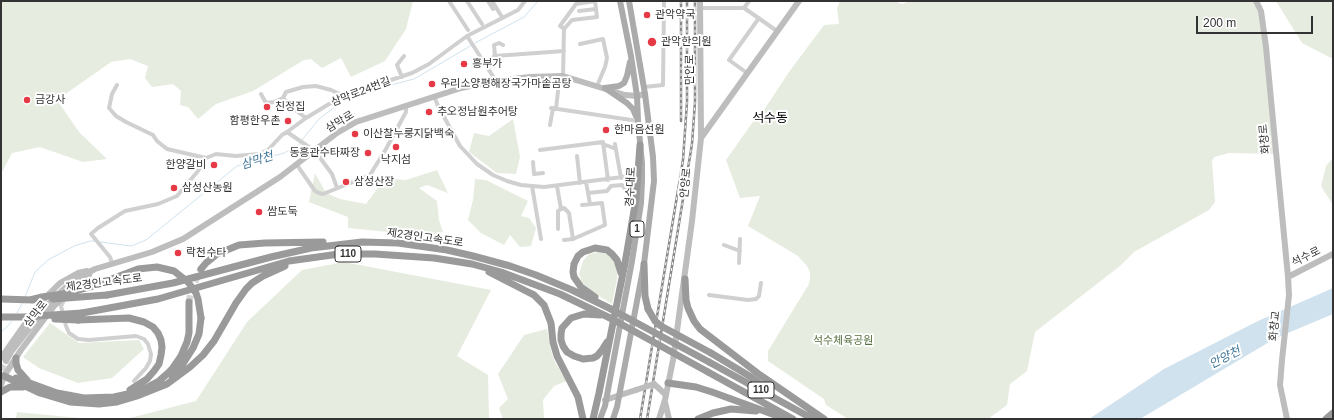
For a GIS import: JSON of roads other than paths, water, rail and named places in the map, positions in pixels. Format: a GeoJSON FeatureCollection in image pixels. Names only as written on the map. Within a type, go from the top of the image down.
{"type":"FeatureCollection","features":[{"type":"Feature","properties":{"kind":"highway"},"geometry":{"type":"LineString","coordinates":[[593,419],[621,282],[636,199],[640,145]]}},
{"type":"Feature","properties":{"kind":"highway"},"geometry":{"type":"LineString","coordinates":[[201,269],[217,254],[232,247],[248,244],[284,242],[362,242]]}},
{"type":"Feature","properties":{"kind":"highway","name":"제2경인고속도로"},"geometry":{"type":"LineString","coordinates":[[1,299],[30,300],[107,295],[173,283],[311,248],[362,242],[398,243],[447,250],[473,256],[536,275],[572,290],[611,309],[813,419]]}},
{"type":"Feature","properties":{"kind":"highway"},"geometry":{"type":"LineString","coordinates":[[611,309],[576,283],[573,272],[575,261],[582,252],[588,249],[598,248],[607,250],[612,254],[618,263],[621,270],[621,282]]}},
{"type":"Feature","properties":{"kind":"highway","name":"제2경인고속도로"},"geometry":{"type":"LineString","coordinates":[[1,318],[80,316],[158,299],[281,263],[338,254],[375,254],[434,258],[472,264],[500,272],[548,289],[589,307],[793,419]]}},
{"type":"Feature","properties":{"kind":"highway"},"geometry":{"type":"LineString","coordinates":[[3,375],[18,378],[30,386],[60,400],[89,404],[109,403],[136,396],[167,384],[203,355],[219,334],[241,296],[252,283],[272,271],[302,260]]}},
{"type":"Feature","properties":{"kind":"highway"},"geometry":{"type":"LineString","coordinates":[[472,264],[534,295],[544,305],[552,323],[553,342],[557,356],[578,397],[583,419]]}},
{"type":"Feature","properties":{"kind":"highway"},"geometry":{"type":"LineString","coordinates":[[644,264],[645,296],[648,309],[652,317],[661,326],[711,353],[750,377],[786,404]]}},
{"type":"Feature","properties":{"kind":"highway"},"geometry":{"type":"LineString","coordinates":[[30,300],[93,286],[138,269],[157,267],[174,271],[188,282],[198,299],[201,318],[199,334],[189,355],[174,374],[154,389]]}},
{"type":"Feature","properties":{"kind":"highway"},"geometry":{"type":"LineString","coordinates":[[684,279],[688,308],[694,321],[700,329],[760,375],[824,419]]}},
{"type":"Feature","properties":{"kind":"highway"},"geometry":{"type":"LineString","coordinates":[[1,392],[13,386],[30,386],[84,398],[103,398],[137,392],[159,381],[175,365],[188,338],[189,302]]}},
{"type":"Feature","properties":{"kind":"highway"},"geometry":{"type":"LineString","coordinates":[[610,318],[590,314],[575,316],[568,320],[564,326],[561,331],[561,337],[563,346],[567,352],[578,358],[588,359],[600,353],[611,332]]}},
{"type":"Feature","properties":{"kind":"highway"},"geometry":{"type":"LineString","coordinates":[[80,316],[129,318],[144,322],[153,327],[158,333],[162,347],[159,364],[147,379],[124,395]]}},
{"type":"Feature","properties":{"kind":"highway"},"geometry":{"type":"LineString","coordinates":[[16,358],[18,370],[30,386]]}},
{"type":"Feature","properties":{"kind":"highway"},"geometry":{"type":"LineString","coordinates":[[668,383],[696,387],[783,418]]}},
{"type":"Feature","properties":{"kind":"highway"},"geometry":{"type":"LineString","coordinates":[[698,419],[713,413],[731,409],[749,410],[783,418]]}},
{"type":"Feature","properties":{"kind":"highway"},"geometry":{"type":"LineString","coordinates":[[1326,419],[1333,413]]}},
{"type":"Feature","properties":{"kind":"main road","name":"경수대로"},"geometry":{"type":"LineString","coordinates":[[600,419],[632,261],[641,203],[642,163],[637,96],[620,1]]}},
{"type":"Feature","properties":{"kind":"main road","name":"경수대로"},"geometry":{"type":"LineString","coordinates":[[613,419],[617,407],[644,264],[654,181],[653,157],[645,94],[629,1]]}},
{"type":"Feature","properties":{"kind":"main road","name":"안양로"},"geometry":{"type":"LineString","coordinates":[[659,419],[673,360],[692,222],[701,138],[799,1]]}},
{"type":"Feature","properties":{"kind":"main road","name":"화창로"},"geometry":{"type":"LineString","coordinates":[[1256,1],[1261,11],[1266,47],[1289,295]]}},
{"type":"Feature","properties":{"kind":"main road","name":"만안로"},"geometry":{"type":"LineString","coordinates":[[700,4],[701,138]]}},
{"type":"Feature","properties":{"kind":"main road"},"geometry":{"type":"LineString","coordinates":[[605,88],[619,86],[624,83],[631,56]]}},
{"type":"Feature","properties":{"kind":"main road","name":"삼막로"},"geometry":{"type":"LineString","coordinates":[[4,357],[51,301],[80,277],[95,269],[152,252],[183,239],[297,166],[312,149],[356,122],[461,88],[530,76],[563,76],[625,94],[637,96],[645,94]]}},
{"type":"Feature","properties":{"kind":"main road"},"geometry":{"type":"LineString","coordinates":[[605,88],[627,103],[633,109],[638,121]]}},
{"type":"Feature","properties":{"kind":"main road","name":"석수로"},"geometry":{"type":"LineString","coordinates":[[1288,277],[1333,254]]}},
{"type":"Feature","properties":{"kind":"main road","name":"삼막로"},"geometry":{"type":"LineString","coordinates":[[1,385],[3,375],[12,365],[48,314],[67,294],[95,269]]}},
{"type":"Feature","properties":{"kind":"main road","name":"화창교"},"geometry":{"type":"LineString","coordinates":[[1287,419],[1280,385],[1289,295]]}},
{"type":"Feature","properties":{"kind":"main road"},"geometry":{"type":"LineString","coordinates":[[4,357],[6,363],[12,365]]}},
{"type":"Feature","properties":{"kind":"main road"},"geometry":{"type":"LineString","coordinates":[[605,400],[654,384],[668,383]]}},
{"type":"Feature","properties":{"kind":"main road"},"geometry":{"type":"LineString","coordinates":[[654,384],[665,397],[669,419]]}},
{"type":"Feature","properties":{"kind":"street"},"geometry":{"type":"LineString","coordinates":[[449,1],[468,30]]}},
{"type":"Feature","properties":{"kind":"street"},"geometry":{"type":"LineString","coordinates":[[467,1],[482,24]]}},
{"type":"Feature","properties":{"kind":"street"},"geometry":{"type":"LineString","coordinates":[[488,1],[493,9],[496,7]]}},
{"type":"Feature","properties":{"kind":"street"},"geometry":{"type":"LineString","coordinates":[[492,1],[502,17]]}},
{"type":"Feature","properties":{"kind":"street","name":"삼막로24번길"},"geometry":{"type":"LineString","coordinates":[[206,158],[216,154],[236,156],[260,154],[268,150],[282,134],[344,96],[412,73],[429,64],[467,36],[518,10],[525,1]]}},
{"type":"Feature","properties":{"kind":"street"},"geometry":{"type":"LineString","coordinates":[[563,76],[564,29],[572,20],[597,17],[595,1],[576,4],[560,26],[564,29]]}},
{"type":"Feature","properties":{"kind":"street"},"geometry":{"type":"LineString","coordinates":[[644,87],[663,85],[664,1]]}},
{"type":"Feature","properties":{"kind":"street"},"geometry":{"type":"LineString","coordinates":[[744,1],[744,8]]}},
{"type":"Feature","properties":{"kind":"street"},"geometry":{"type":"LineString","coordinates":[[744,8],[749,1]]}},
{"type":"Feature","properties":{"kind":"street"},"geometry":{"type":"LineString","coordinates":[[700,4],[744,8],[777,31]]}},
{"type":"Feature","properties":{"kind":"street"},"geometry":{"type":"LineString","coordinates":[[579,12],[596,9]]}},
{"type":"Feature","properties":{"kind":"street"},"geometry":{"type":"LineString","coordinates":[[567,16],[572,20]]}},
{"type":"Feature","properties":{"kind":"street"},"geometry":{"type":"LineString","coordinates":[[747,73],[729,60],[759,18]]}},
{"type":"Feature","properties":{"kind":"street"},"geometry":{"type":"LineString","coordinates":[[467,36],[496,81]]}},
{"type":"Feature","properties":{"kind":"street"},"geometry":{"type":"LineString","coordinates":[[580,44],[603,39],[607,58],[596,86]]}},
{"type":"Feature","properties":{"kind":"street"},"geometry":{"type":"LineString","coordinates":[[495,56],[494,45],[499,42],[503,45]]}},
{"type":"Feature","properties":{"kind":"street"},"geometry":{"type":"LineString","coordinates":[[484,63],[495,56],[564,51]]}},
{"type":"Feature","properties":{"kind":"street"},"geometry":{"type":"LineString","coordinates":[[402,77],[397,65],[404,56]]}},
{"type":"Feature","properties":{"kind":"street"},"geometry":{"type":"LineString","coordinates":[[112,263],[110,257],[91,234],[125,211],[158,204],[177,196],[198,171],[206,158],[167,149],[157,141],[153,135],[116,116],[109,108],[112,94],[117,85]]}},
{"type":"Feature","properties":{"kind":"street"},"geometry":{"type":"LineString","coordinates":[[261,94],[266,103],[274,102],[283,98],[286,92],[303,87],[316,86],[331,90],[344,96]]}},
{"type":"Feature","properties":{"kind":"street"},"geometry":{"type":"LineString","coordinates":[[550,125],[558,91]]}},
{"type":"Feature","properties":{"kind":"street"},"geometry":{"type":"LineString","coordinates":[[434,96],[460,146],[477,164],[492,175],[507,181],[544,187],[638,175]]}},
{"type":"Feature","properties":{"kind":"street"},"geometry":{"type":"LineString","coordinates":[[283,98],[290,106],[306,118]]}},
{"type":"Feature","properties":{"kind":"street"},"geometry":{"type":"LineString","coordinates":[[297,166],[315,191],[323,194],[370,175],[406,112],[406,106]]}},
{"type":"Feature","properties":{"kind":"street"},"geometry":{"type":"LineString","coordinates":[[553,108],[638,121]]}},
{"type":"Feature","properties":{"kind":"street"},"geometry":{"type":"LineString","coordinates":[[287,132],[293,137],[298,138],[312,149],[332,174],[337,188]]}},
{"type":"Feature","properties":{"kind":"street"},"geometry":{"type":"LineString","coordinates":[[540,150],[603,142],[604,144],[615,147],[621,178]]}},
{"type":"Feature","properties":{"kind":"street"},"geometry":{"type":"LineString","coordinates":[[604,144],[608,180]]}},
{"type":"Feature","properties":{"kind":"street"},"geometry":{"type":"LineString","coordinates":[[577,156],[580,183]]}},
{"type":"Feature","properties":{"kind":"street"},"geometry":{"type":"LineString","coordinates":[[533,162],[534,174],[543,173]]}},
{"type":"Feature","properties":{"kind":"street"},"geometry":{"type":"LineString","coordinates":[[586,182],[590,204]]}},
{"type":"Feature","properties":{"kind":"street"},"geometry":{"type":"LineString","coordinates":[[588,193],[607,191],[611,186],[622,185],[626,190]]}},
{"type":"Feature","properties":{"kind":"street"},"geometry":{"type":"LineString","coordinates":[[532,186],[541,238]]}},
{"type":"Feature","properties":{"kind":"street"},"geometry":{"type":"LineString","coordinates":[[558,186],[561,209],[558,211],[558,229]]}},
{"type":"Feature","properties":{"kind":"street"},"geometry":{"type":"LineString","coordinates":[[564,240],[573,239],[605,225],[602,203],[582,205]]}},
{"type":"Feature","properties":{"kind":"street"},"geometry":{"type":"LineString","coordinates":[[561,209],[564,208],[569,212],[573,239]]}},
{"type":"Feature","properties":{"kind":"street"},"geometry":{"type":"LineString","coordinates":[[739,263],[740,239]]}},
{"type":"Feature","properties":{"kind":"street"},"geometry":{"type":"LineString","coordinates":[[724,245],[740,251]]}},
{"type":"Feature","properties":{"kind":"street"},"geometry":{"type":"LineString","coordinates":[[709,294],[748,300],[756,299],[759,296],[761,283]]}},
{"type":"Feature","properties":{"kind":"street"},"geometry":{"type":"LineString","coordinates":[[67,294],[61,306],[62,311],[69,333],[78,339],[88,340],[136,336],[144,339],[148,344],[151,354],[150,361],[146,368],[134,381]]}},
{"type":"Feature","properties":{"kind":"water","name":"안양천"},"geometry":{"type":"Polygon","coordinates":[[[1333,288],[1333,314],[1276,338],[1140,419],[1089,419],[1164,369],[1258,321],[1333,288]]]}},
{"type":"Feature","properties":{"kind":"waterway","name":"삼막천"},"geometry":{"type":"LineString","coordinates":[[475,43],[524,17],[538,1]]}},
{"type":"Feature","properties":{"kind":"waterway","name":"삼막천"},"geometry":{"type":"LineString","coordinates":[[356,94],[414,79],[472,45]]}},
{"type":"Feature","properties":{"kind":"waterway","name":"삼막천"},"geometry":{"type":"LineString","coordinates":[[302,140],[319,119],[348,97]]}},
{"type":"Feature","properties":{"kind":"waterway","name":"삼막천"},"geometry":{"type":"LineString","coordinates":[[100,242],[131,246],[146,240],[237,166],[284,153],[300,143]]}},
{"type":"Feature","properties":{"kind":"waterway","name":"삼막천"},"geometry":{"type":"LineString","coordinates":[[25,297],[35,272],[48,260],[74,246],[95,241]]}},
{"type":"Feature","properties":{"kind":"waterway","name":"삼막천"},"geometry":{"type":"LineString","coordinates":[[17,313],[23,302]]}},
{"type":"Feature","properties":{"kind":"waterway","name":"삼막천"},"geometry":{"type":"LineString","coordinates":[[1,332],[12,321]]}},
{"type":"Feature","properties":{"kind":"tunnel"},"geometry":{"type":"LineString","coordinates":[[189,302],[192,288],[201,269]]}},
{"type":"Feature","properties":{"kind":"tunnel"},"geometry":{"type":"LineString","coordinates":[[1,370],[6,361]]}},
{"type":"Feature","properties":{"kind":"railway"},"geometry":{"type":"LineString","coordinates":[[681,1],[681,121]]}},
{"type":"Feature","properties":{"kind":"railway"},"geometry":{"type":"LineString","coordinates":[[640,419],[683,160],[687,102],[687,1]]}},
{"type":"Feature","properties":{"kind":"railway"},"geometry":{"type":"LineString","coordinates":[[647,419],[692,144],[695,102],[695,1]]}},
{"type":"Feature","properties":{"kind":"place","name":"관악약국"},"geometry":{"type":"Point","coordinates":[647,15]}},
{"type":"Feature","properties":{"kind":"place","name":"관악한의원"},"geometry":{"type":"Point","coordinates":[652,42]}},
{"type":"Feature","properties":{"kind":"place","name":"흥부가"},"geometry":{"type":"Point","coordinates":[464,64]}},
{"type":"Feature","properties":{"kind":"place","name":"우리소양평해장국가마솥곰탕"},"geometry":{"type":"Point","coordinates":[432,84]}},
{"type":"Feature","properties":{"kind":"place","name":"금강사"},"geometry":{"type":"Point","coordinates":[27,100]}},
{"type":"Feature","properties":{"kind":"place","name":"친정집"},"geometry":{"type":"Point","coordinates":[267,107]}},
{"type":"Feature","properties":{"kind":"place","name":"추오정남원추어탕"},"geometry":{"type":"Point","coordinates":[429,112]}},
{"type":"Feature","properties":{"kind":"place","name":"함평한우촌"},"geometry":{"type":"Point","coordinates":[288,121]}},
{"type":"Feature","properties":{"kind":"place","name":"한마음선원"},"geometry":{"type":"Point","coordinates":[606,130]}},
{"type":"Feature","properties":{"kind":"place","name":"이산찰누룽지닭백숙"},"geometry":{"type":"Point","coordinates":[355,134]}},
{"type":"Feature","properties":{"kind":"place","name":"낙지섬"},"geometry":{"type":"Point","coordinates":[396,147]}},
{"type":"Feature","properties":{"kind":"place","name":"동흥관수타짜장"},"geometry":{"type":"Point","coordinates":[368,153]}},
{"type":"Feature","properties":{"kind":"place","name":"한양갈비"},"geometry":{"type":"Point","coordinates":[214,165]}},
{"type":"Feature","properties":{"kind":"place","name":"삼성산장"},"geometry":{"type":"Point","coordinates":[346,182]}},
{"type":"Feature","properties":{"kind":"place","name":"삼성산농원"},"geometry":{"type":"Point","coordinates":[174,188]}},
{"type":"Feature","properties":{"kind":"place","name":"쌈도둑"},"geometry":{"type":"Point","coordinates":[259,212]}},
{"type":"Feature","properties":{"kind":"place","name":"락천수타"},"geometry":{"type":"Point","coordinates":[178,253]}},
{"type":"Feature","properties":{"kind":"district","name":"석수동"},"geometry":{"type":"Point","coordinates":[770,118]}},
{"type":"Feature","properties":{"kind":"park label","name":"석수체육공원"},"geometry":{"type":"Point","coordinates":[843,341]}}]}
